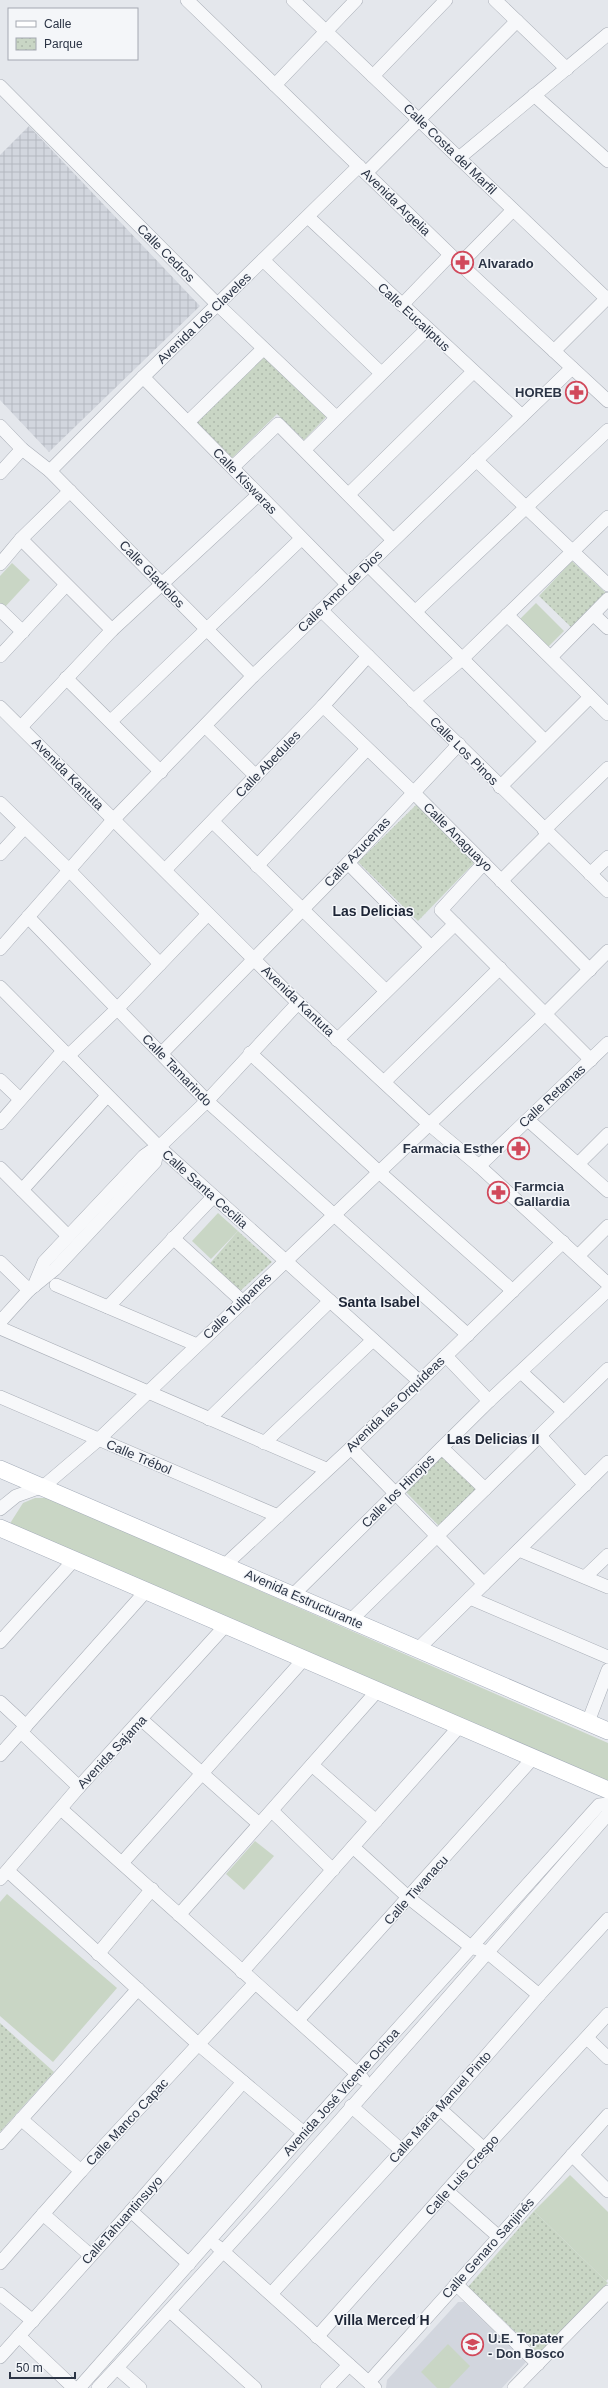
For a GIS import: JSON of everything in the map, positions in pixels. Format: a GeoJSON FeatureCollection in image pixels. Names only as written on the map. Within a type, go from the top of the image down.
{"type":"FeatureCollection","features":[{"type":"Feature","properties":{"kind":"main road","name":"Avenida Estructurante"},"geometry":{"type":"LineString","coordinates":[[0,1469],[44,1486],[226,1564],[351,1620],[608,1731]]}},
{"type":"Feature","properties":{"kind":"main road"},"geometry":{"type":"LineString","coordinates":[[0,1528],[608,1790]]}},
{"type":"Feature","properties":{"kind":"street","name":"Avenida Argelia"},"geometry":{"type":"LineString","coordinates":[[187,0],[450,255],[572,368],[606,395]]}},
{"type":"Feature","properties":{"kind":"street","name":"Calle Costa del Marfil"},"geometry":{"type":"LineString","coordinates":[[293,0],[607,298]]}},
{"type":"Feature","properties":{"kind":"street"},"geometry":{"type":"LineString","coordinates":[[275,85],[356,0]]}},
{"type":"Feature","properties":{"kind":"street"},"geometry":{"type":"LineString","coordinates":[[373,76],[446,0]]}},
{"type":"Feature","properties":{"kind":"street"},"geometry":{"type":"LineString","coordinates":[[502,2],[518,22],[567,69]]}},
{"type":"Feature","properties":{"kind":"street","name":"Avenida Los Claveles"},"geometry":{"type":"LineString","coordinates":[[50,471],[217,304],[308,217],[420,120],[518,22]]}},
{"type":"Feature","properties":{"kind":"street"},"geometry":{"type":"LineString","coordinates":[[459,158],[608,34]]}},
{"type":"Feature","properties":{"kind":"street","name":"Calle Cedros"},"geometry":{"type":"LineString","coordinates":[[0,86],[217,304],[336,418]]}},
{"type":"Feature","properties":{"kind":"street"},"geometry":{"type":"LineString","coordinates":[[534,95],[608,161]]}},
{"type":"Feature","properties":{"kind":"street"},"geometry":{"type":"LineString","coordinates":[[460,264],[513,210]]}},
{"type":"Feature","properties":{"kind":"street","name":"Calle Eucaliptus"},"geometry":{"type":"LineString","coordinates":[[308,217],[522,416]]}},
{"type":"Feature","properties":{"kind":"street"},"geometry":{"type":"LineString","coordinates":[[402,305],[450,255]]}},
{"type":"Feature","properties":{"kind":"street"},"geometry":{"type":"LineString","coordinates":[[263,260],[381,373]]}},
{"type":"Feature","properties":{"kind":"street"},"geometry":{"type":"LineString","coordinates":[[554,351],[607,298]]}},
{"type":"Feature","properties":{"kind":"street"},"geometry":{"type":"LineString","coordinates":[[305,449],[427,329]]}},
{"type":"Feature","properties":{"kind":"street"},"geometry":{"type":"LineString","coordinates":[[188,422],[264,349]]}},
{"type":"Feature","properties":{"kind":"street","name":"Calle Amor de Dios"},"geometry":{"type":"LineString","coordinates":[[0,949],[70,871],[113,820],[253,676],[348,586],[393,540],[572,368]]}},
{"type":"Feature","properties":{"kind":"street"},"geometry":{"type":"LineString","coordinates":[[349,494],[473,372]]}},
{"type":"Feature","properties":{"kind":"street","name":"Calle Kiswaras"},"geometry":{"type":"LineString","coordinates":[[143,377],[233,467],[258,495],[348,586]]}},
{"type":"Feature","properties":{"kind":"street"},"geometry":{"type":"LineString","coordinates":[[233,467],[278,424],[305,449],[393,540]]}},
{"type":"Feature","properties":{"kind":"street","name":"Calle Gladiolos"},"geometry":{"type":"LineString","coordinates":[[0,426],[22,449],[50,471],[253,676]]}},
{"type":"Feature","properties":{"kind":"street"},"geometry":{"type":"LineString","coordinates":[[416,611],[608,430]]}},
{"type":"Feature","properties":{"kind":"street"},"geometry":{"type":"LineString","coordinates":[[0,473],[22,449]]}},
{"type":"Feature","properties":{"kind":"street"},"geometry":{"type":"LineString","coordinates":[[476,460],[608,585]]}},
{"type":"Feature","properties":{"kind":"street"},"geometry":{"type":"LineString","coordinates":[[0,564],[21,539],[70,491]]}},
{"type":"Feature","properties":{"kind":"street"},"geometry":{"type":"LineString","coordinates":[[22,727],[112,630],[163,585],[258,495]]}},
{"type":"Feature","properties":{"kind":"street"},"geometry":{"type":"LineString","coordinates":[[413,700],[463,658],[608,518]]}},
{"type":"Feature","properties":{"kind":"street"},"geometry":{"type":"LineString","coordinates":[[111,721],[207,631],[301,538]]}},
{"type":"Feature","properties":{"kind":"street"},"geometry":{"type":"LineString","coordinates":[[21,539],[112,630]]}},
{"type":"Feature","properties":{"kind":"street"},"geometry":{"type":"LineString","coordinates":[[368,565],[416,611],[545,741]]}},
{"type":"Feature","properties":{"kind":"street"},"geometry":{"type":"LineString","coordinates":[[0,656],[66,585]]}},
{"type":"Feature","properties":{"kind":"street"},"geometry":{"type":"LineString","coordinates":[[551,657],[594,615],[608,599]]}},
{"type":"Feature","properties":{"kind":"street"},"geometry":{"type":"LineString","coordinates":[[0,610],[23,632]]}},
{"type":"Feature","properties":{"kind":"street","name":"Calle Los Pinos"},"geometry":{"type":"LineString","coordinates":[[321,610],[459,744],[500,787],[608,891]]}},
{"type":"Feature","properties":{"kind":"street"},"geometry":{"type":"LineString","coordinates":[[594,615],[608,628]]}},
{"type":"Feature","properties":{"kind":"street"},"geometry":{"type":"LineString","coordinates":[[507,616],[551,657],[608,714]]}},
{"type":"Feature","properties":{"kind":"street","name":"Calle Abedules"},"geometry":{"type":"LineString","coordinates":[[166,870],[323,706],[368,656]]}},
{"type":"Feature","properties":{"kind":"street"},"geometry":{"type":"LineString","coordinates":[[66,678],[161,772]]}},
{"type":"Feature","properties":{"kind":"street"},"geometry":{"type":"LineString","coordinates":[[500,787],[590,697]]}},
{"type":"Feature","properties":{"kind":"street","name":"Calle Anaguayo"},"geometry":{"type":"LineString","coordinates":[[323,706],[413,792],[590,970]]}},
{"type":"Feature","properties":{"kind":"street","name":"Avenida Kantuta"},"geometry":{"type":"LineString","coordinates":[[0,707],[22,727],[113,820],[166,870],[298,1003],[430,1125],[479,1166],[608,1284]]}},
{"type":"Feature","properties":{"kind":"street"},"geometry":{"type":"LineString","coordinates":[[205,726],[256,776]]}},
{"type":"Feature","properties":{"kind":"street","name":"Calle Azucenas"},"geometry":{"type":"LineString","coordinates":[[162,1053],[348,863],[459,744]]}},
{"type":"Feature","properties":{"kind":"street"},"geometry":{"type":"LineString","coordinates":[[257,866],[368,749]]}},
{"type":"Feature","properties":{"kind":"street"},"geometry":{"type":"LineString","coordinates":[[501,881],[608,768]]}},
{"type":"Feature","properties":{"kind":"street"},"geometry":{"type":"LineString","coordinates":[[0,802],[24,828],[70,871],[160,964]]}},
{"type":"Feature","properties":{"kind":"street"},"geometry":{"type":"LineString","coordinates":[[213,822],[386,991]]}},
{"type":"Feature","properties":{"kind":"street"},"geometry":{"type":"LineString","coordinates":[[0,854],[24,828]]}},
{"type":"Feature","properties":{"kind":"street"},"geometry":{"type":"LineString","coordinates":[[590,874],[608,857]]}},
{"type":"Feature","properties":{"kind":"street"},"geometry":{"type":"LineString","coordinates":[[348,863],[431,947]]}},
{"type":"Feature","properties":{"kind":"street"},"geometry":{"type":"LineString","coordinates":[[484,863],[441,910],[591,1060]]}},
{"type":"Feature","properties":{"kind":"street"},"geometry":{"type":"LineString","coordinates":[[0,1123],[20,1099],[66,1054],[117,1009],[208,914]]}},
{"type":"Feature","properties":{"kind":"street","name":"Calle Tamarindo"},"geometry":{"type":"LineString","coordinates":[[28,917],[162,1053],[207,1101],[468,1335]]}},
{"type":"Feature","properties":{"kind":"street"},"geometry":{"type":"LineString","coordinates":[[337,1040],[455,924]]}},
{"type":"Feature","properties":{"kind":"street","name":"Calle Tulipanes"},"geometry":{"type":"LineString","coordinates":[[44,1486],[98,1440],[333,1214],[430,1125],[608,951]]}},
{"type":"Feature","properties":{"kind":"street"},"geometry":{"type":"LineString","coordinates":[[384,1082],[500,968]]}},
{"type":"Feature","properties":{"kind":"street","name":"Calle Santa Cecilia"},"geometry":{"type":"LineString","coordinates":[[0,987],[158,1149],[419,1381]]}},
{"type":"Feature","properties":{"kind":"street"},"geometry":{"type":"LineString","coordinates":[[31,1288],[44,1262],[68,1236],[147,1153],[158,1149],[207,1101],[298,1003]]}},
{"type":"Feature","properties":{"kind":"street","name":"Calle Retamas"},"geometry":{"type":"LineString","coordinates":[[479,1166],[608,1043]]}},
{"type":"Feature","properties":{"kind":"street"},"geometry":{"type":"LineString","coordinates":[[250,1053],[379,1172],[513,1291]]}},
{"type":"Feature","properties":{"kind":"street"},"geometry":{"type":"LineString","coordinates":[[0,1080],[20,1099]]}},
{"type":"Feature","properties":{"kind":"street"},"geometry":{"type":"LineString","coordinates":[[22,1190],[107,1096]]}},
{"type":"Feature","properties":{"kind":"street"},"geometry":{"type":"LineString","coordinates":[[528,1120],[608,1191]]}},
{"type":"Feature","properties":{"kind":"street"},"geometry":{"type":"LineString","coordinates":[[578,1164],[608,1134]]}},
{"type":"Feature","properties":{"kind":"street"},"geometry":{"type":"LineString","coordinates":[[0,1322],[31,1288],[55,1269],[155,1162],[158,1149]]}},
{"type":"Feature","properties":{"kind":"street"},"geometry":{"type":"LineString","coordinates":[[0,1168],[68,1236]]}},
{"type":"Feature","properties":{"kind":"street"},"geometry":{"type":"LineString","coordinates":[[108,1307],[213,1197]]}},
{"type":"Feature","properties":{"kind":"street"},"geometry":{"type":"LineString","coordinates":[[578,1256],[608,1226]]}},
{"type":"Feature","properties":{"kind":"street"},"geometry":{"type":"LineString","coordinates":[[173,1238],[242,1302]]}},
{"type":"Feature","properties":{"kind":"street","name":"Avenida las Orquídeas"},"geometry":{"type":"LineString","coordinates":[[226,1564],[351,1448],[563,1242]]}},
{"type":"Feature","properties":{"kind":"street"},"geometry":{"type":"LineString","coordinates":[[0,1262],[31,1288]]}},
{"type":"Feature","properties":{"kind":"street"},"geometry":{"type":"LineString","coordinates":[[56,1285],[197,1344]]}},
{"type":"Feature","properties":{"kind":"street","name":"Calle los Hinojos"},"geometry":{"type":"LineString","coordinates":[[294,1594],[489,1401],[608,1290]]}},
{"type":"Feature","properties":{"kind":"street"},"geometry":{"type":"LineString","coordinates":[[210,1420],[330,1301]]}},
{"type":"Feature","properties":{"kind":"street"},"geometry":{"type":"LineString","coordinates":[[0,1328],[148,1391],[210,1420],[326,1470]]}},
{"type":"Feature","properties":{"kind":"street"},"geometry":{"type":"LineString","coordinates":[[264,1443],[373,1340]]}},
{"type":"Feature","properties":{"kind":"street"},"geometry":{"type":"LineString","coordinates":[[446,1356],[489,1401]]}},
{"type":"Feature","properties":{"kind":"street"},"geometry":{"type":"LineString","coordinates":[[351,1620],[436,1535],[608,1369]]}},
{"type":"Feature","properties":{"kind":"street"},"geometry":{"type":"LineString","coordinates":[[521,1372],[564,1412]]}},
{"type":"Feature","properties":{"kind":"street","name":"Calle Trébol"},"geometry":{"type":"LineString","coordinates":[[0,1398],[278,1516]]}},
{"type":"Feature","properties":{"kind":"street"},"geometry":{"type":"LineString","coordinates":[[540,1436],[585,1485]]}},
{"type":"Feature","properties":{"kind":"street"},"geometry":{"type":"LineString","coordinates":[[351,1448],[394,1494],[484,1584]]}},
{"type":"Feature","properties":{"kind":"street"},"geometry":{"type":"LineString","coordinates":[[442,1448],[485,1489]]}},
{"type":"Feature","properties":{"kind":"street"},"geometry":{"type":"LineString","coordinates":[[418,1649],[608,1462]]}},
{"type":"Feature","properties":{"kind":"street"},"geometry":{"type":"LineString","coordinates":[[0,1509],[16,1496],[44,1486]]}},
{"type":"Feature","properties":{"kind":"street"},"geometry":{"type":"LineString","coordinates":[[519,1550],[608,1586]]}},
{"type":"Feature","properties":{"kind":"street"},"geometry":{"type":"LineString","coordinates":[[585,1577],[608,1555]]}},
{"type":"Feature","properties":{"kind":"street"},"geometry":{"type":"LineString","coordinates":[[0,1642],[74,1560]]}},
{"type":"Feature","properties":{"kind":"street"},"geometry":{"type":"LineString","coordinates":[[0,1755],[146,1591]]}},
{"type":"Feature","properties":{"kind":"street"},"geometry":{"type":"LineString","coordinates":[[470,1598],[608,1658]]}},
{"type":"Feature","properties":{"kind":"street","name":"Avenida Sajama"},"geometry":{"type":"LineString","coordinates":[[4,1875],[80,1787],[142,1720],[226,1625]]}},
{"type":"Feature","properties":{"kind":"street"},"geometry":{"type":"LineString","coordinates":[[122,1863],[304,1659]]}},
{"type":"Feature","properties":{"kind":"street"},"geometry":{"type":"LineString","coordinates":[[588,1722],[608,1670]]}},
{"type":"Feature","properties":{"kind":"street"},"geometry":{"type":"LineString","coordinates":[[179,1915],[378,1690]]}},
{"type":"Feature","properties":{"kind":"street"},"geometry":{"type":"LineString","coordinates":[[0,1702],[23,1729],[80,1787]]}},
{"type":"Feature","properties":{"kind":"street"},"geometry":{"type":"LineString","coordinates":[[142,1720],[200,1774],[259,1824]]}},
{"type":"Feature","properties":{"kind":"street"},"geometry":{"type":"LineString","coordinates":[[242,1972],[460,1727]]}},
{"type":"Feature","properties":{"kind":"street","name":"Calle Tiwanacu"},"geometry":{"type":"LineString","coordinates":[[298,2020],[533,1758]]}},
{"type":"Feature","properties":{"kind":"street"},"geometry":{"type":"LineString","coordinates":[[312,1765],[376,1821]]}},
{"type":"Feature","properties":{"kind":"street","name":"Avenida José Vicente Ochoa"},"geometry":{"type":"LineString","coordinates":[[79,2388],[211,2241],[304,2133],[599,1805],[608,1804]]}},
{"type":"Feature","properties":{"kind":"street"},"geometry":{"type":"LineString","coordinates":[[61,1809],[370,2086]]}},
{"type":"Feature","properties":{"kind":"street"},"geometry":{"type":"LineString","coordinates":[[272,1811],[332,1870]]}},
{"type":"Feature","properties":{"kind":"street"},"geometry":{"type":"LineString","coordinates":[[98,2388],[170,2311],[370,2086],[608,1814]]}},
{"type":"Feature","properties":{"kind":"street"},"geometry":{"type":"LineString","coordinates":[[353,1847],[409,1898],[471,1947],[487,1952],[539,1995]]}},
{"type":"Feature","properties":{"kind":"street"},"geometry":{"type":"LineString","coordinates":[[4,1875],[138,1988],[198,2044],[304,2133]]}},
{"type":"Feature","properties":{"kind":"street"},"geometry":{"type":"LineString","coordinates":[[98,1954],[152,1889]]}},
{"type":"Feature","properties":{"kind":"street","name":"Calle Maria Manuel Pinto"},"geometry":{"type":"LineString","coordinates":[[271,2294],[440,2109],[539,1995],[608,1919]]}},
{"type":"Feature","properties":{"kind":"street","name":"Calle Manco Capac"},"geometry":{"type":"LineString","coordinates":[[0,2263],[81,2171],[255,1983]]}},
{"type":"Feature","properties":{"kind":"street"},"geometry":{"type":"LineString","coordinates":[[0,2143],[138,1988]]}},
{"type":"Feature","properties":{"kind":"street","name":"Calle Luis Crespo"},"geometry":{"type":"LineString","coordinates":[[317,2336],[484,2149],[608,2014]]}},
{"type":"Feature","properties":{"kind":"street"},"geometry":{"type":"LineString","coordinates":[[587,2038],[608,2058]]}},
{"type":"Feature","properties":{"kind":"street","name":"CalleTahuantinsuyo"},"geometry":{"type":"LineString","coordinates":[[0,2357],[244,2082]]}},
{"type":"Feature","properties":{"kind":"street"},"geometry":{"type":"LineString","coordinates":[[351,2106],[401,2150]]}},
{"type":"Feature","properties":{"kind":"street"},"geometry":{"type":"LineString","coordinates":[[440,2109],[484,2149]]}},
{"type":"Feature","properties":{"kind":"street","name":"Calle Genaro Sanjinés"},"geometry":{"type":"LineString","coordinates":[[372,2385],[456,2284],[608,2115]]}},
{"type":"Feature","properties":{"kind":"street"},"geometry":{"type":"LineString","coordinates":[[21,2119],[81,2171]]}},
{"type":"Feature","properties":{"kind":"street"},"geometry":{"type":"LineString","coordinates":[[572,2155],[608,2191]]}},
{"type":"Feature","properties":{"kind":"street"},"geometry":{"type":"LineString","coordinates":[[447,2191],[499,2237]]}},
{"type":"Feature","properties":{"kind":"street"},"geometry":{"type":"LineString","coordinates":[[131,2211],[189,2264]]}},
{"type":"Feature","properties":{"kind":"street"},"geometry":{"type":"LineString","coordinates":[[43,2214],[90,2255]]}},
{"type":"Feature","properties":{"kind":"street"},"geometry":{"type":"LineString","coordinates":[[211,2241],[372,2385]]}},
{"type":"Feature","properties":{"kind":"street"},"geometry":{"type":"LineString","coordinates":[[456,2284],[538,2364]]}},
{"type":"Feature","properties":{"kind":"street"},"geometry":{"type":"LineString","coordinates":[[514,2388],[608,2292]]}},
{"type":"Feature","properties":{"kind":"street"},"geometry":{"type":"LineString","coordinates":[[0,2294],[32,2321]]}},
{"type":"Feature","properties":{"kind":"street"},"geometry":{"type":"LineString","coordinates":[[170,2311],[255,2388]]}},
{"type":"Feature","properties":{"kind":"street"},"geometry":{"type":"LineString","coordinates":[[19,2336],[74,2388]]}},
{"type":"Feature","properties":{"kind":"street"},"geometry":{"type":"LineString","coordinates":[[327,2388],[349,2365]]}},
{"type":"Feature","properties":{"kind":"street"},"geometry":{"type":"LineString","coordinates":[[117,2368],[140,2388]]}},
{"type":"Feature","properties":{"kind":"shaded area"},"geometry":{"type":"Polygon","coordinates":[[[29,126],[200,306],[49,452],[0,400],[0,155],[29,126]]]}},
{"type":"Feature","properties":{"kind":"shaded area"},"geometry":{"type":"Polygon","coordinates":[[[458,2302],[464,2302],[526,2362],[502,2388],[386,2388],[387,2380],[458,2302]]]}},
{"type":"Feature","properties":{"kind":"green space"},"geometry":{"type":"Polygon","coordinates":[[[265,355],[327,416],[304,440],[277,414],[230,460],[195,425],[265,355]]]}},
{"type":"Feature","properties":{"kind":"green space"},"geometry":{"type":"Polygon","coordinates":[[[572,561],[606,593],[572,628],[539,596],[572,561]]]}},
{"type":"Feature","properties":{"kind":"green space"},"geometry":{"type":"Polygon","coordinates":[[[12,563],[30,580],[4,608],[0,604],[0,576],[12,563]]]}},
{"type":"Feature","properties":{"kind":"green space"},"geometry":{"type":"Polygon","coordinates":[[[536,603],[564,631],[546,649],[518,621],[536,603]]]}},
{"type":"Feature","properties":{"kind":"green space"},"geometry":{"type":"Polygon","coordinates":[[[417,804],[476,861],[418,921],[358,862],[417,804]]]}},
{"type":"Feature","properties":{"kind":"green space"},"geometry":{"type":"Polygon","coordinates":[[[218,1213],[238,1231],[211,1259],[192,1241],[218,1213]]]}},
{"type":"Feature","properties":{"kind":"green space"},"geometry":{"type":"Polygon","coordinates":[[[238,1231],[272,1262],[238,1293],[206,1268],[238,1231]]]}},
{"type":"Feature","properties":{"kind":"green space"},"geometry":{"type":"Polygon","coordinates":[[[443,1454],[477,1489],[439,1526],[404,1490],[443,1454]]]}},
{"type":"Feature","properties":{"kind":"green space"},"geometry":{"type":"Polygon","coordinates":[[[35,1498],[48,1498],[608,1743],[608,1781],[9,1525],[23,1503],[35,1498]]]}},
{"type":"Feature","properties":{"kind":"green space"},"geometry":{"type":"Polygon","coordinates":[[[255,1841],[274,1856],[244,1890],[226,1874],[255,1841]]]}},
{"type":"Feature","properties":{"kind":"green space"},"geometry":{"type":"Polygon","coordinates":[[[7,1894],[117,1988],[53,2062],[0,2016],[0,1902],[7,1894]]]}},
{"type":"Feature","properties":{"kind":"green space"},"geometry":{"type":"Polygon","coordinates":[[[0,2023],[54,2072],[0,2132],[0,2023]]]}},
{"type":"Feature","properties":{"kind":"green space"},"geometry":{"type":"Polygon","coordinates":[[[570,2175],[608,2212],[608,2279],[606,2281],[534,2211],[570,2175]]]}},
{"type":"Feature","properties":{"kind":"green space"},"geometry":{"type":"Polygon","coordinates":[[[534,2211],[608,2283],[539,2354],[468,2287],[534,2211]]]}},
{"type":"Feature","properties":{"kind":"green space"},"geometry":{"type":"Polygon","coordinates":[[[448,2344],[470,2366],[449,2388],[437,2388],[421,2372],[448,2344]]]}},
{"type":"Feature","properties":{"kind":"place","name":"Alvarado"},"geometry":{"type":"Point","coordinates":[463,263]}},
{"type":"Feature","properties":{"kind":"place","name":"HOREB"},"geometry":{"type":"Point","coordinates":[577,392]}},
{"type":"Feature","properties":{"kind":"place","name":"Farmacia Esther"},"geometry":{"type":"Point","coordinates":[519,1148]}},
{"type":"Feature","properties":{"kind":"place","name":"Farmcia Gallardia"},"geometry":{"type":"Point","coordinates":[498,1193]}},
{"type":"Feature","properties":{"kind":"place","name":"U.E. Topater - Don Bosco"},"geometry":{"type":"Point","coordinates":[472,2345]}},
{"type":"Feature","properties":{"kind":"district","name":"Las Delicias"},"geometry":{"type":"Point","coordinates":[373,911]}},
{"type":"Feature","properties":{"kind":"district","name":"Santa Isabel"},"geometry":{"type":"Point","coordinates":[379,1302]}},
{"type":"Feature","properties":{"kind":"district","name":"Las Delicias II"},"geometry":{"type":"Point","coordinates":[493,1439]}},
{"type":"Feature","properties":{"kind":"district","name":"Villa Merced H"},"geometry":{"type":"Point","coordinates":[382,2320]}}]}
